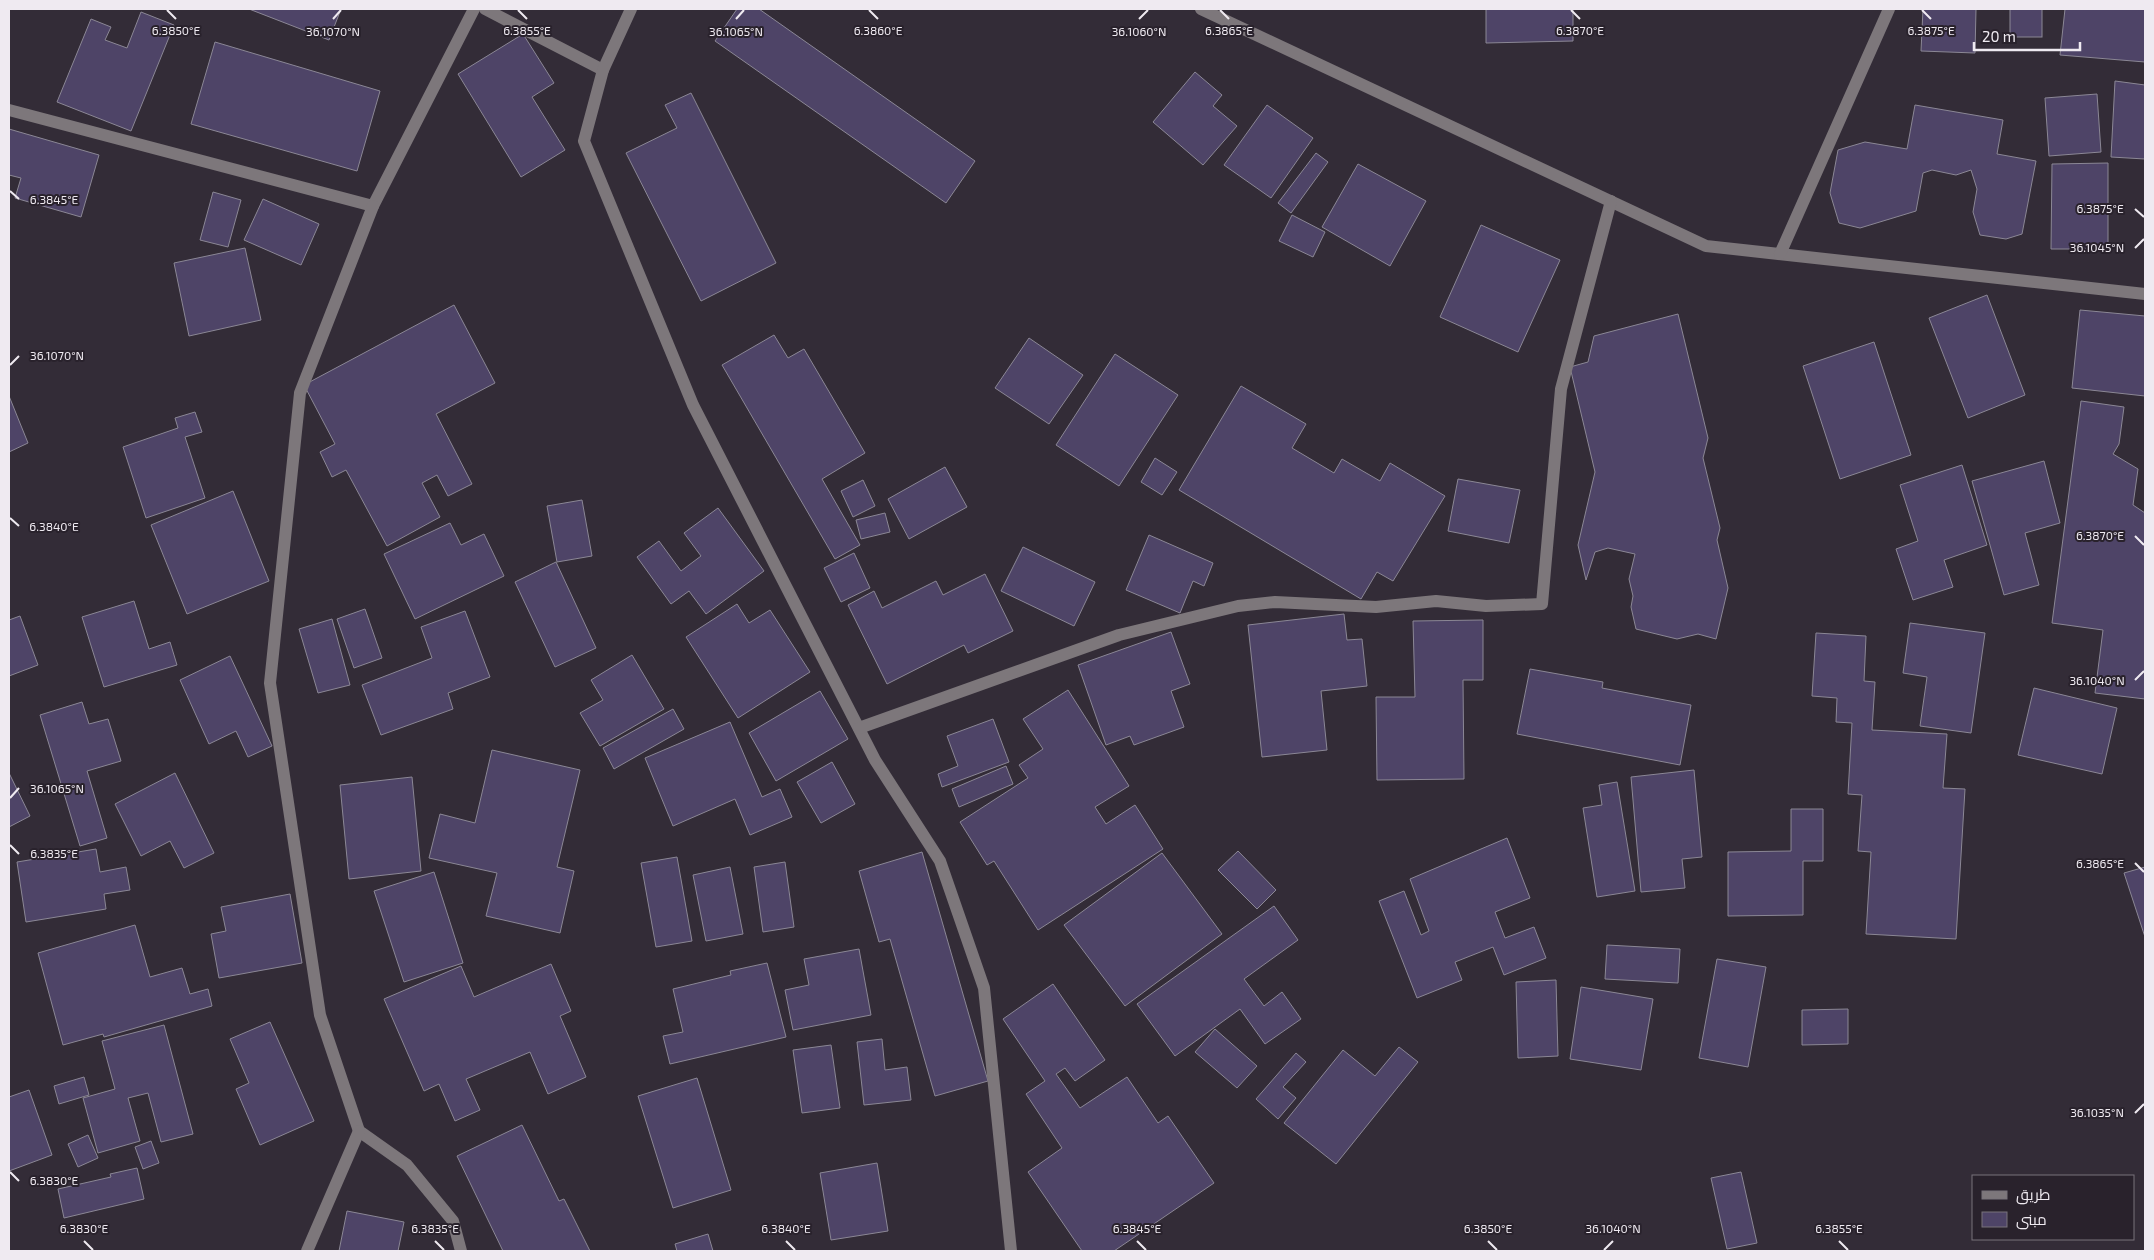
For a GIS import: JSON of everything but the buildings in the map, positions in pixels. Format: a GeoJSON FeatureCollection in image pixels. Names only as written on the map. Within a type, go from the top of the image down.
{"type":"FeatureCollection","features":[{"type":"Feature","properties":{"kind":"street"},"geometry":{"type":"LineString","coordinates":[[461,1251],[453,1221],[407,1165],[359,1131],[320,1016],[270,684],[300,394],[373,206],[474,9]]}},
{"type":"Feature","properties":{"kind":"street"},"geometry":{"type":"LineString","coordinates":[[485,9],[603,70]]}},
{"type":"Feature","properties":{"kind":"street"},"geometry":{"type":"LineString","coordinates":[[631,9],[603,70],[584,142],[694,405],[875,760],[940,861],[984,988],[1011,1251]]}},
{"type":"Feature","properties":{"kind":"street"},"geometry":{"type":"LineString","coordinates":[[1201,9],[1706,246],[2145,294]]}},
{"type":"Feature","properties":{"kind":"street"},"geometry":{"type":"LineString","coordinates":[[1780,254],[1889,9]]}},
{"type":"Feature","properties":{"kind":"street"},"geometry":{"type":"LineString","coordinates":[[9,110],[373,206]]}},
{"type":"Feature","properties":{"kind":"street"},"geometry":{"type":"LineString","coordinates":[[859,728],[1118,635],[1238,606],[1275,602],[1376,607],[1436,601],[1486,606],[1542,604],[1561,389],[1611,201]]}},
{"type":"Feature","properties":{"kind":"street"},"geometry":{"type":"LineString","coordinates":[[307,1251],[359,1131]]}}]}
